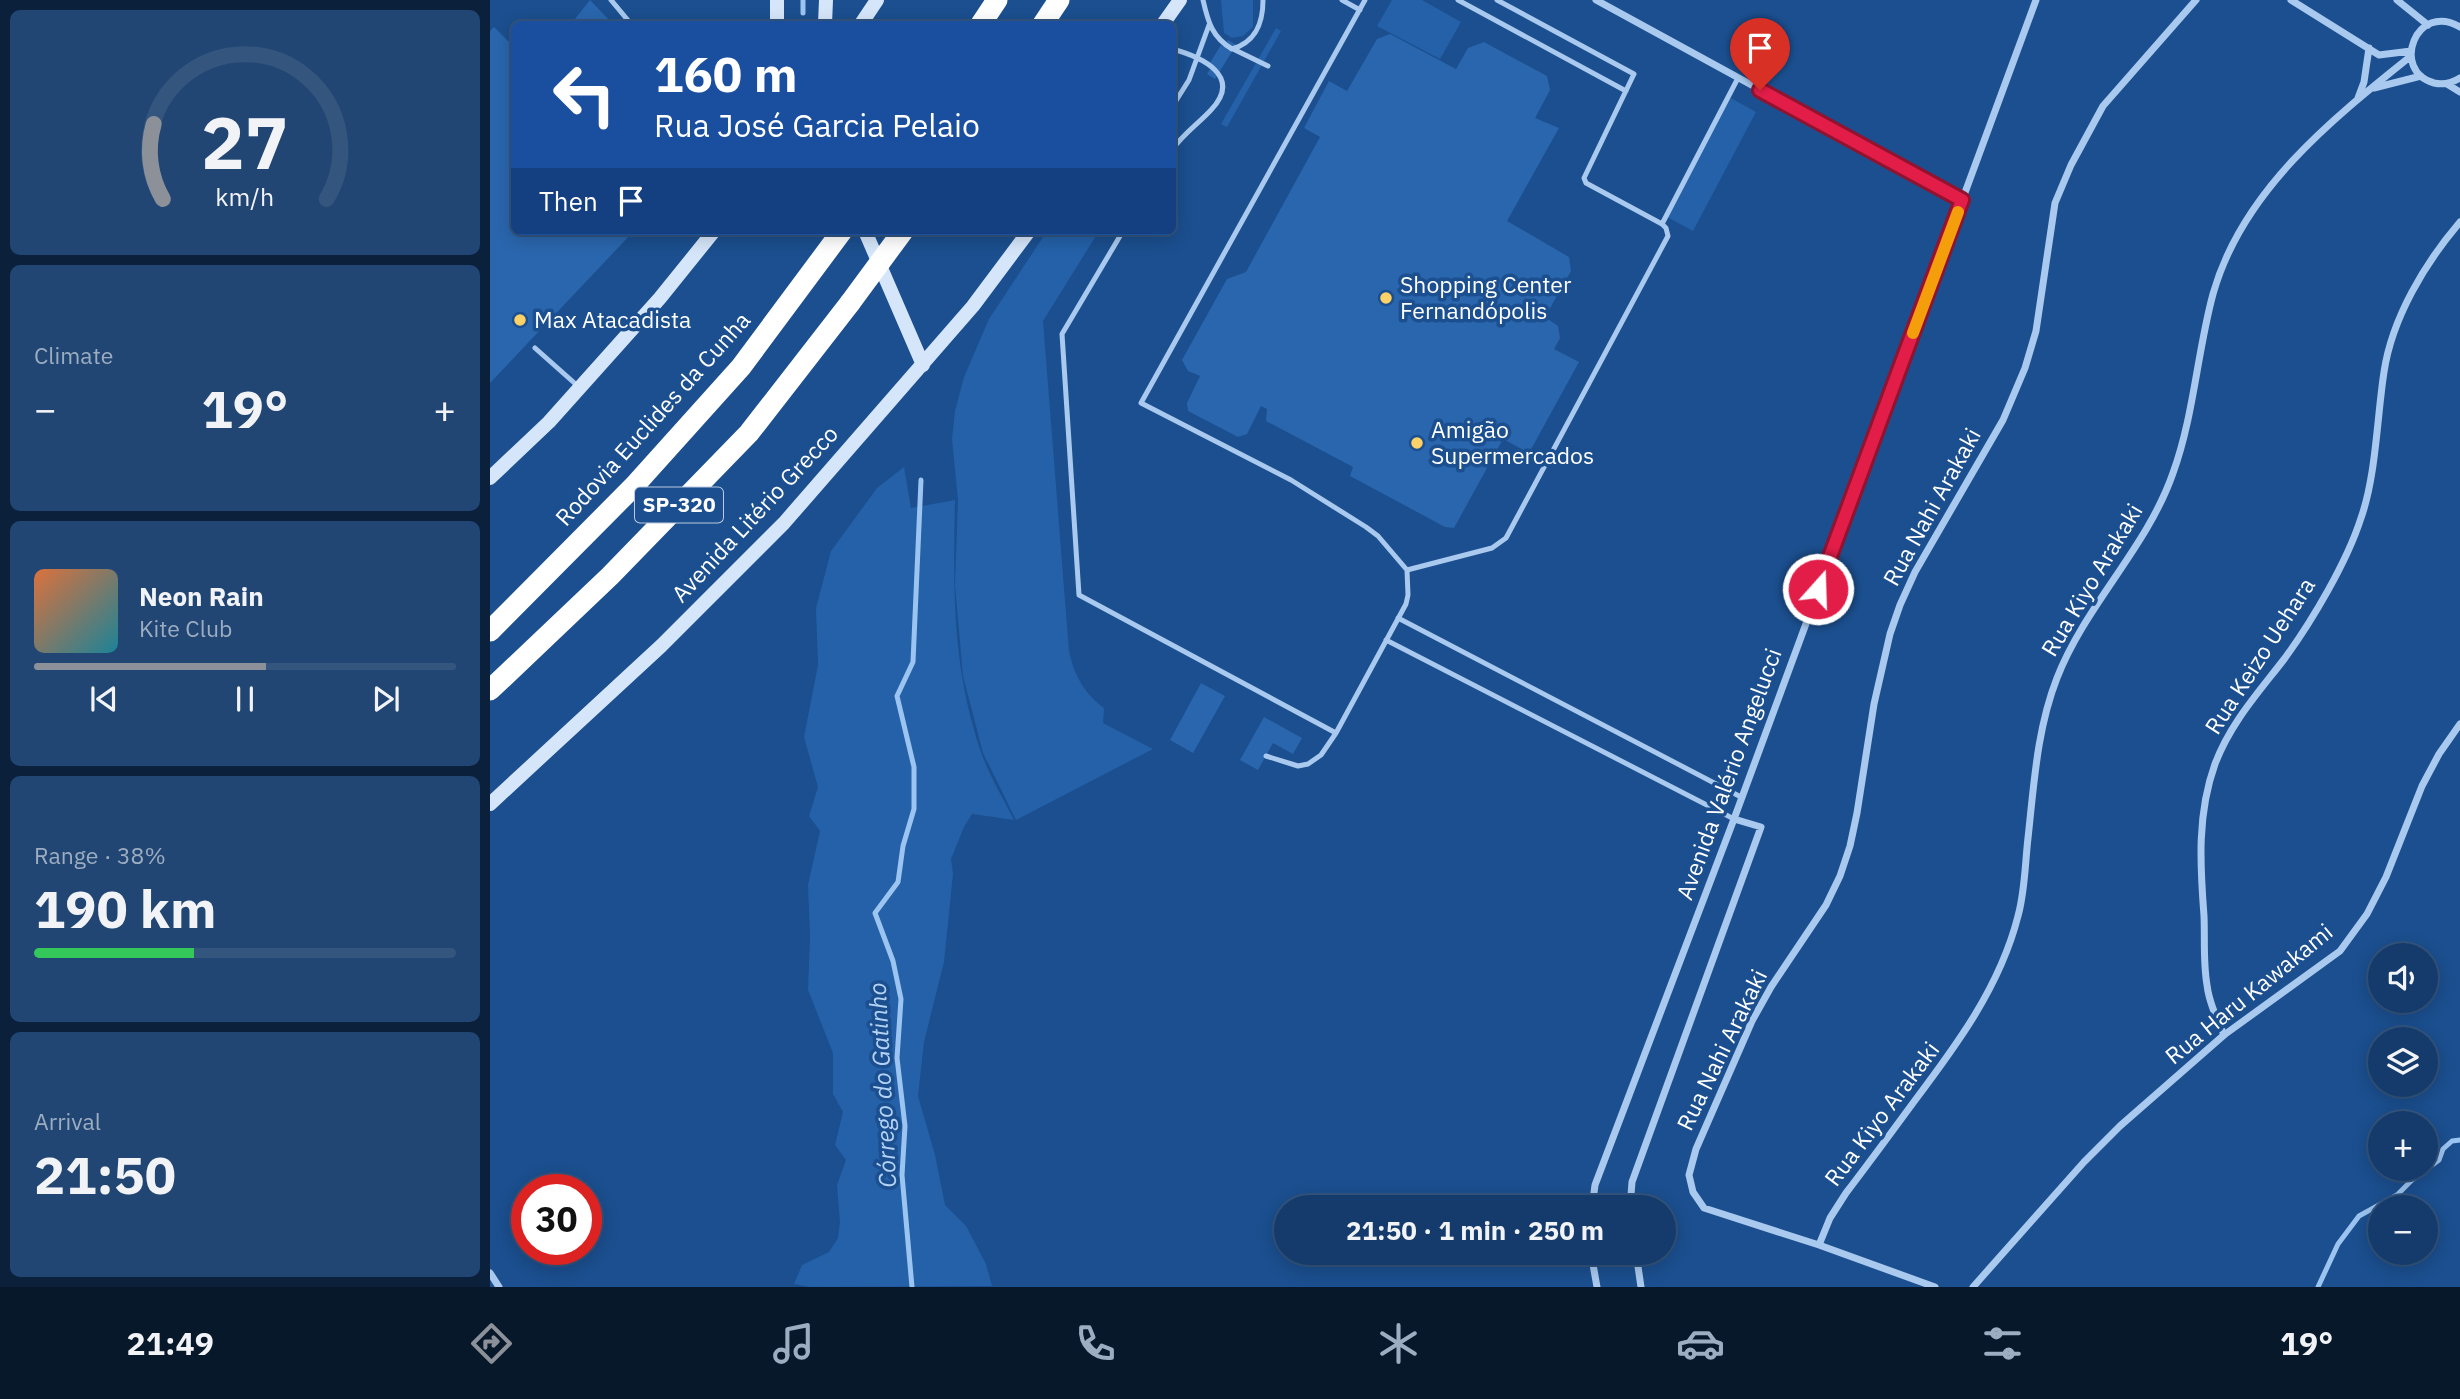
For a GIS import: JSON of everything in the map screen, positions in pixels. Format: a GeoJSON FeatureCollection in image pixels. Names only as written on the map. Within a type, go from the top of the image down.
{"type":"FeatureCollection","features":[{"type":"Feature","properties":{"kind":"highway"},"geometry":{"type":"LineString","coordinates":[[983,21],[997,0]]}},
{"type":"Feature","properties":{"kind":"highway"},"geometry":{"type":"LineString","coordinates":[[1045,21],[1059,0]]}},
{"type":"Feature","properties":{"kind":"highway","name":"Rodovia Euclides da Cunha"},"geometry":{"type":"LineString","coordinates":[[490,631],[634,486],[741,367],[839,235]]}},
{"type":"Feature","properties":{"kind":"highway","name":"SP-320"},"geometry":{"type":"LineString","coordinates":[[490,690],[610,576],[749,433],[900,235]]}},
{"type":"Feature","properties":{"kind":"main road"},"geometry":{"type":"LineString","coordinates":[[777,0],[777,21]]}},
{"type":"Feature","properties":{"kind":"main road"},"geometry":{"type":"LineString","coordinates":[[825,21],[826,0]]}},
{"type":"Feature","properties":{"kind":"main road"},"geometry":{"type":"LineString","coordinates":[[863,21],[877,0]]}},
{"type":"Feature","properties":{"kind":"main road"},"geometry":{"type":"LineString","coordinates":[[1165,21],[1180,0]]}},
{"type":"Feature","properties":{"kind":"main road"},"geometry":{"type":"LineString","coordinates":[[490,478],[549,422],[580,388],[660,298],[711,235]]}},
{"type":"Feature","properties":{"kind":"main road"},"geometry":{"type":"LineString","coordinates":[[867,235],[923,365]]}},
{"type":"Feature","properties":{"kind":"main road","name":"Avenida Litério Grecco"},"geometry":{"type":"LineString","coordinates":[[490,804],[662,646],[774,533],[973,306],[1026,235]]}},
{"type":"Feature","properties":{"kind":"street"},"geometry":{"type":"LineString","coordinates":[[770,0],[777,21]]}},
{"type":"Feature","properties":{"kind":"street"},"geometry":{"type":"LineString","coordinates":[[1596,0],[1962,200]]}},
{"type":"Feature","properties":{"kind":"street","name":"Avenida Valério Angelucci"},"geometry":{"type":"LineString","coordinates":[[1594,1195],[1595,1185],[1734,819],[2036,0]]}},
{"type":"Feature","properties":{"kind":"street","name":"Rua Nahi Arakaki"},"geometry":{"type":"LineString","coordinates":[[1819,1245],[1704,1208],[1693,1192],[1689,1175],[1696,1149],[1752,1021],[1771,986],[1826,905],[1840,876],[1854,824],[1874,704],[1890,634],[1915,572],[2003,420],[2025,368],[2036,331],[2055,203],[2062,183],[2103,106],[2196,0]]}},
{"type":"Feature","properties":{"kind":"street"},"geometry":{"type":"LineString","coordinates":[[2291,0],[2379,55],[2411,53],[2413,64],[2421,76],[2433,83],[2447,84],[2460,92]]}},
{"type":"Feature","properties":{"kind":"street"},"geometry":{"type":"LineString","coordinates":[[2397,0],[2428,24],[2448,21],[2460,27]]}},
{"type":"Feature","properties":{"kind":"street","name":"Rua Kiyo Arakaki"},"geometry":{"type":"LineString","coordinates":[[1819,1245],[1830,1218],[1846,1193],[1954,1048],[1980,1007],[2000,967],[2015,928],[2022,894],[2034,781],[2047,706],[2080,629],[2132,553],[2160,504],[2173,473],[2188,425],[2212,299],[2231,248],[2247,218],[2304,149],[2411,53],[2416,35],[2428,24]]}},
{"type":"Feature","properties":{"kind":"street"},"geometry":{"type":"LineString","coordinates":[[2358,98],[2364,82],[2369,48]]}},
{"type":"Feature","properties":{"kind":"street"},"geometry":{"type":"LineString","coordinates":[[2370,89],[2421,76]]}},
{"type":"Feature","properties":{"kind":"street"},"geometry":{"type":"LineString","coordinates":[[2447,84],[2460,78]]}},
{"type":"Feature","properties":{"kind":"street","name":"Rua Keizo Uehara"},"geometry":{"type":"LineString","coordinates":[[2224,1035],[2209,997],[2206,970],[2200,853],[2209,784],[2228,734],[2308,622],[2328,590],[2358,527],[2367,499],[2384,371],[2392,335],[2423,275],[2460,222]]}},
{"type":"Feature","properties":{"kind":"street"},"geometry":{"type":"LineString","coordinates":[[2451,233],[2460,233]]}},
{"type":"Feature","properties":{"kind":"street","name":"Rua Haru Kawakami"},"geometry":{"type":"LineString","coordinates":[[1975,1286],[2084,1162],[2120,1126],[2224,1035],[2340,951],[2356,932],[2386,877],[2422,786],[2439,754],[2460,724]]}},
{"type":"Feature","properties":{"kind":"street"},"geometry":{"type":"LineString","coordinates":[[1631,1195],[1632,1182],[1761,827],[1734,819]]}},
{"type":"Feature","properties":{"kind":"street"},"geometry":{"type":"LineString","coordinates":[[1819,1245],[1935,1287]]}},
{"type":"Feature","properties":{"kind":"street"},"geometry":{"type":"LineString","coordinates":[[1593,1265],[1597,1287]]}},
{"type":"Feature","properties":{"kind":"street"},"geometry":{"type":"LineString","coordinates":[[1638,1265],[1641,1287]]}},
{"type":"Feature","properties":{"kind":"street"},"geometry":{"type":"LineString","coordinates":[[490,1273],[499,1287]]}},
{"type":"Feature","properties":{"kind":"lane"},"geometry":{"type":"LineString","coordinates":[[611,0],[628,21]]}},
{"type":"Feature","properties":{"kind":"lane"},"geometry":{"type":"LineString","coordinates":[[1203,0],[1209,25],[1222,43],[1268,66]]}},
{"type":"Feature","properties":{"kind":"lane"},"geometry":{"type":"LineString","coordinates":[[1233,49],[1248,41],[1261,26],[1263,0]]}},
{"type":"Feature","properties":{"kind":"lane"},"geometry":{"type":"LineString","coordinates":[[1342,0],[1360,10]]}},
{"type":"Feature","properties":{"kind":"lane"},"geometry":{"type":"LineString","coordinates":[[1266,756],[1298,766],[1308,764],[1321,755],[1336,733],[1398,618],[1408,595],[1407,570],[1378,536],[1357,521],[1291,480],[1141,403],[1365,0]]}},
{"type":"Feature","properties":{"kind":"lane"},"geometry":{"type":"LineString","coordinates":[[1458,0],[1626,91]]}},
{"type":"Feature","properties":{"kind":"lane"},"geometry":{"type":"LineString","coordinates":[[1407,570],[1492,548],[1506,538],[1668,236],[1662,224],[1586,183],[1584,178],[1634,73],[1497,0]]}},
{"type":"Feature","properties":{"kind":"lane"},"geometry":{"type":"LineString","coordinates":[[1176,101],[1189,80],[1209,25]]}},
{"type":"Feature","properties":{"kind":"lane"},"geometry":{"type":"LineString","coordinates":[[1176,50],[1196,56],[1220,75],[1222,91],[1211,110],[1176,144]]}},
{"type":"Feature","properties":{"kind":"lane"},"geometry":{"type":"LineString","coordinates":[[1662,224],[1738,78]]}},
{"type":"Feature","properties":{"kind":"lane"},"geometry":{"type":"LineString","coordinates":[[1121,235],[1062,334],[1079,595],[1336,733]]}},
{"type":"Feature","properties":{"kind":"lane"},"geometry":{"type":"LineString","coordinates":[[535,348],[580,388]]}},
{"type":"Feature","properties":{"kind":"lane"},"geometry":{"type":"LineString","coordinates":[[1398,618],[1741,797]]}},
{"type":"Feature","properties":{"kind":"lane"},"geometry":{"type":"LineString","coordinates":[[1386,640],[1734,819]]}},
{"type":"Feature","properties":{"kind":"shaded area"},"geometry":{"type":"Polygon","coordinates":[[[1221,0],[1253,0],[1253,27],[1243,36],[1232,38],[1224,33],[1221,0]]]}},
{"type":"Feature","properties":{"kind":"shaded area"},"geometry":{"type":"Polygon","coordinates":[[[1392,0],[1422,0],[1461,22],[1440,59],[1377,26],[1392,0]]]}},
{"type":"Feature","properties":{"kind":"shaded area"},"geometry":{"type":"Polygon","coordinates":[[[1276,28],[1281,31],[1227,127],[1221,124],[1276,28]]]}},
{"type":"Feature","properties":{"kind":"shaded area"},"geometry":{"type":"Polygon","coordinates":[[[1729,97],[1756,112],[1693,231],[1667,217],[1729,97]]]}},
{"type":"Feature","properties":{"kind":"shaded area"},"geometry":{"type":"Polygon","coordinates":[[[1044,235],[1097,235],[1043,321],[1069,651],[1081,683],[1104,708],[1103,723],[1153,749],[1016,820],[983,753],[963,676],[955,585],[958,500],[952,439],[955,411],[964,377],[989,319],[1044,235]]]}},
{"type":"Feature","properties":{"kind":"shaded area"},"geometry":{"type":"Polygon","coordinates":[[[904,467],[911,508],[955,500],[956,627],[964,689],[984,761],[1014,820],[972,814],[951,859],[953,874],[944,962],[924,1042],[918,1096],[935,1155],[945,1205],[966,1226],[986,1264],[992,1286],[810,1287],[794,1284],[802,1265],[829,1252],[838,1238],[840,1222],[837,1185],[846,1160],[835,1145],[843,1112],[833,1094],[833,1053],[808,990],[808,885],[820,831],[809,816],[818,787],[804,737],[818,665],[816,608],[831,551],[877,488],[904,467]]]}},
{"type":"Feature","properties":{"kind":"building"},"geometry":{"type":"Polygon","coordinates":[[[590,0],[610,21],[573,21],[590,0]]]}},
{"type":"Feature","properties":{"kind":"building","name":"Max Atacadista"},"geometry":{"type":"Polygon","coordinates":[[[494,27],[511,44],[511,235],[630,235],[490,383],[490,31],[494,27]]]}},
{"type":"Feature","properties":{"kind":"building","name":"Shopping Center Fernandópolis"},"geometry":{"type":"Polygon","coordinates":[[[1390,34],[1456,69],[1468,48],[1484,42],[1547,76],[1550,90],[1535,118],[1559,128],[1507,221],[1569,257],[1571,271],[1545,317],[1558,326],[1560,338],[1554,349],[1579,362],[1529,453],[1503,439],[1454,528],[1445,527],[1350,476],[1353,467],[1266,421],[1267,409],[1261,406],[1247,434],[1238,437],[1188,411],[1187,403],[1200,376],[1188,371],[1182,360],[1227,279],[1246,272],[1320,137],[1304,128],[1329,81],[1347,91],[1377,39],[1390,34]]]}},
{"type":"Feature","properties":{"kind":"building"},"geometry":{"type":"Polygon","coordinates":[[[1228,40],[1236,45],[1215,79],[1207,74],[1211,68],[1208,66],[1221,45],[1223,47],[1228,40]]]}},
{"type":"Feature","properties":{"kind":"building"},"geometry":{"type":"Polygon","coordinates":[[[1201,683],[1225,696],[1193,753],[1170,740],[1201,683]]]}},
{"type":"Feature","properties":{"kind":"building"},"geometry":{"type":"Polygon","coordinates":[[[1264,717],[1302,738],[1293,754],[1273,743],[1258,770],[1240,760],[1264,717]]]}},
{"type":"Feature","properties":{"kind":"waterway","name":"Córrego do Gatinho"},"geometry":{"type":"LineString","coordinates":[[803,0],[803,13]]}},
{"type":"Feature","properties":{"kind":"waterway","name":"Córrego do Gatinho"},"geometry":{"type":"LineString","coordinates":[[912,1287],[902,1175],[905,1126],[897,1058],[901,999],[893,961],[875,913],[898,882],[903,846],[914,809],[914,767],[897,696],[913,662],[921,480]]}},
{"type":"Feature","properties":{"kind":"waterway"},"geometry":{"type":"LineString","coordinates":[[2318,1287],[2338,1244],[2359,1216],[2397,1195],[2439,1160],[2443,1149],[2452,1141],[2460,1140]]}},
{"type":"Feature","properties":{"kind":"slow traffic"},"geometry":{"type":"LineString","coordinates":[[1913,333],[1958,212]]}},
{"type":"Feature","properties":{"kind":"place","name":"Shopping Center Fernandópolis"},"geometry":{"type":"Point","coordinates":[1386,298]}},
{"type":"Feature","properties":{"kind":"place","name":"Max Atacadista"},"geometry":{"type":"Point","coordinates":[520,320]}},
{"type":"Feature","properties":{"kind":"place","name":"Amigão Supermercados"},"geometry":{"type":"Point","coordinates":[1417,443]}},
{"type":"Feature","properties":{"kind":"route"},"geometry":{"type":"LineString","coordinates":[[1760,90],[1962,200],[1818,589]]}}]}
